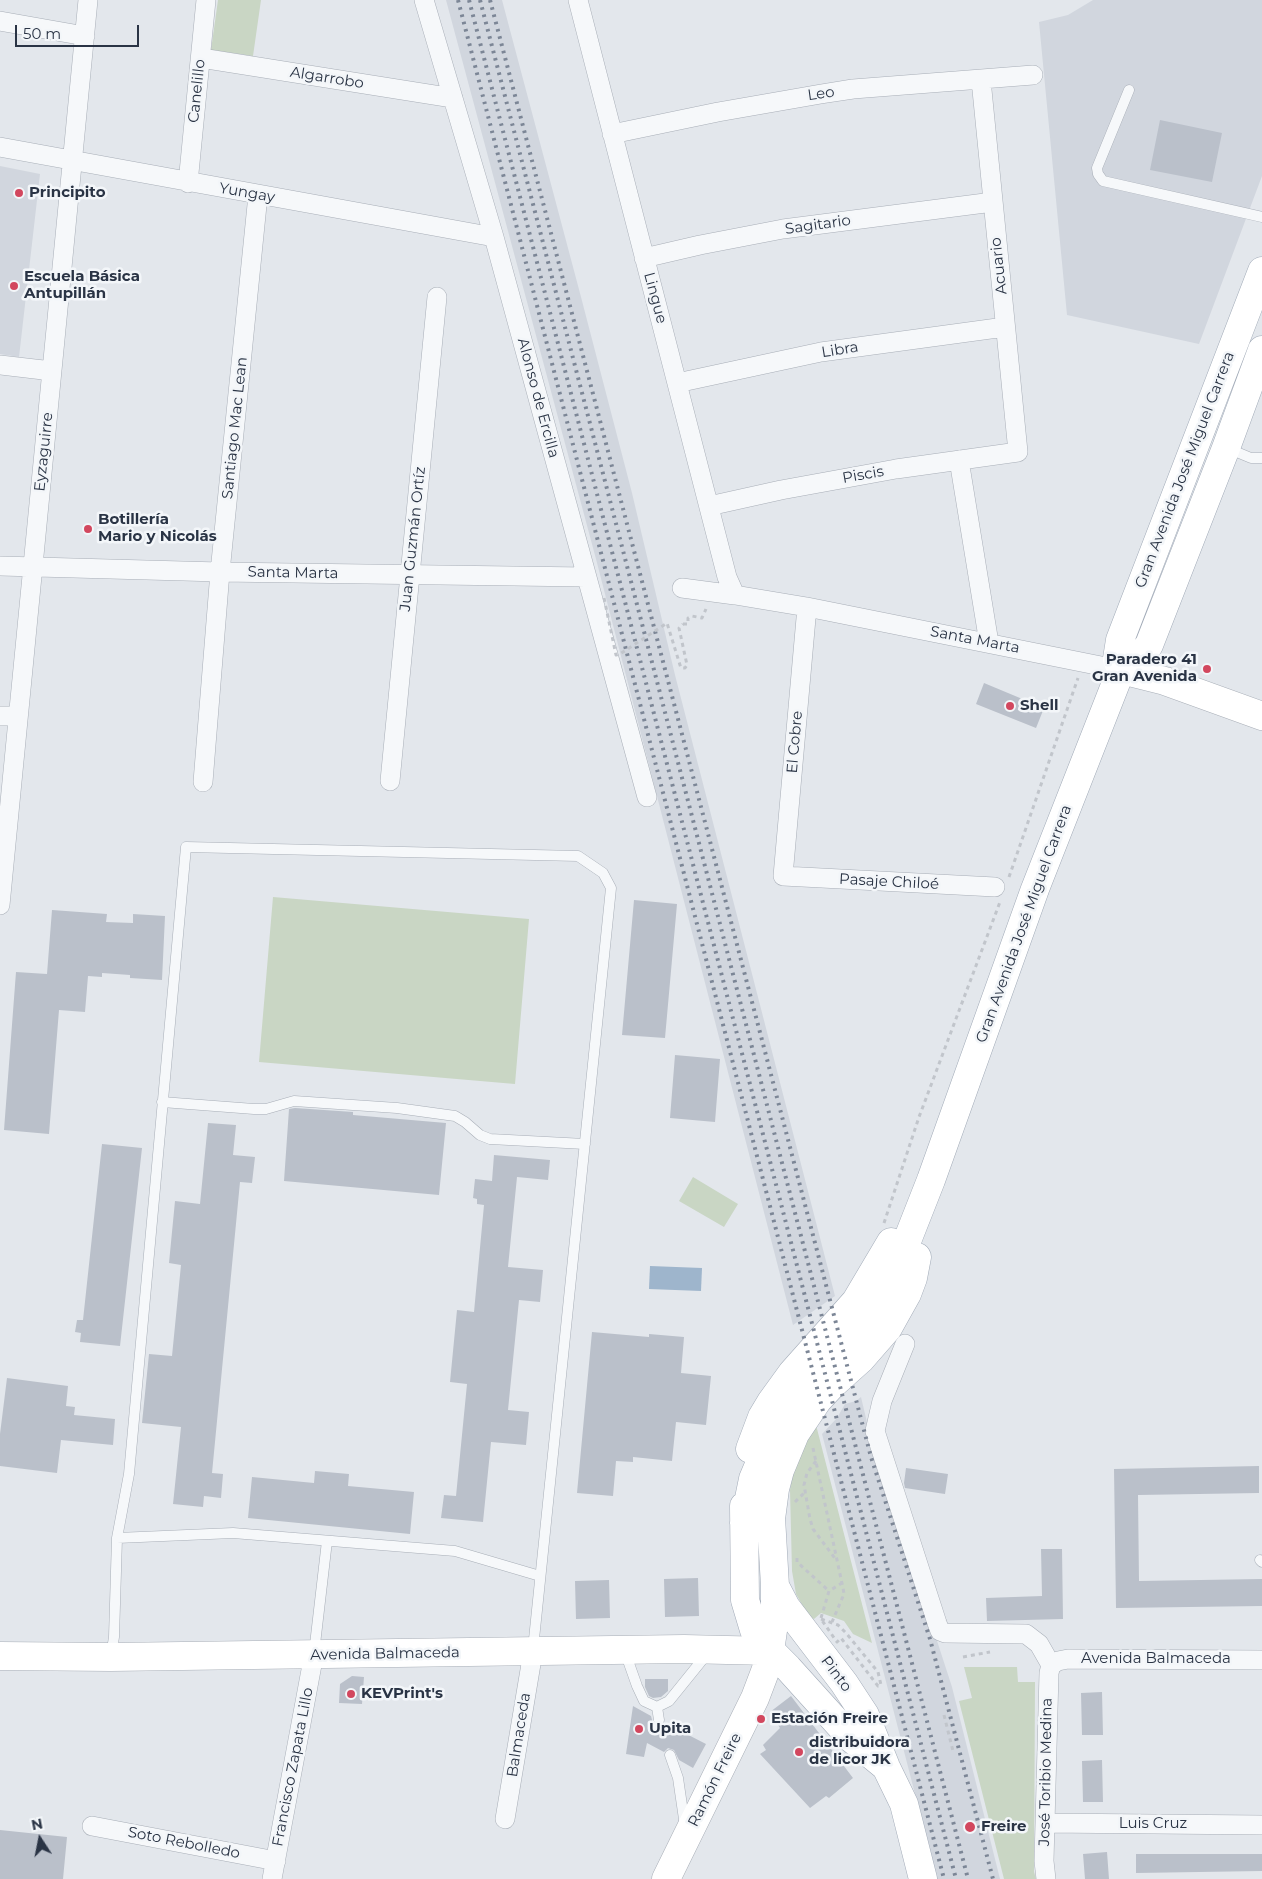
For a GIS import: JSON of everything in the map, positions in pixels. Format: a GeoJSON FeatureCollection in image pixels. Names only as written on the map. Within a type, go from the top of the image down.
{"type":"FeatureCollection","features":[{"type":"Feature","properties":{"kind":"main road","name":"Gran Avenida José Miguel Carrera"},"geometry":{"type":"LineString","coordinates":[[1121,670],[1117,659],[1120,640],[1262,271]]}},
{"type":"Feature","properties":{"kind":"main road","name":"Gran Avenida José Miguel Carrera"},"geometry":{"type":"LineString","coordinates":[[744,1523],[753,1479],[767,1446],[777,1429],[806,1389],[858,1332],[887,1290],[931,1180],[1036,889],[1121,670],[1139,656],[1149,645],[1262,350]]}},
{"type":"Feature","properties":{"kind":"main road","name":"Santa Marta"},"geometry":{"type":"LineString","coordinates":[[1121,670],[1166,681],[1262,716]]}},
{"type":"Feature","properties":{"kind":"main road","name":"Gran Avenida José Miguel Carrera"},"geometry":{"type":"LineString","coordinates":[[775,1586],[782,1515],[775,1489],[780,1470],[795,1434],[805,1417],[832,1385],[874,1345],[894,1318],[907,1294],[915,1267],[931,1180]]}},
{"type":"Feature","properties":{"kind":"main road","name":"Gran Avenida José Miguel Carrera"},"geometry":{"type":"LineString","coordinates":[[770,1651],[754,1630],[747,1610],[744,1580],[744,1496],[750,1450],[762,1417],[792,1373],[856,1301],[931,1180]]}},
{"type":"Feature","properties":{"kind":"main road","name":"Gran Avenida José Miguel Carrera"},"geometry":{"type":"LineString","coordinates":[[777,1429],[769,1486],[782,1515]]}},
{"type":"Feature","properties":{"kind":"main road","name":"Ramón Freire"},"geometry":{"type":"LineString","coordinates":[[666,1879],[755,1698],[766,1669],[775,1617],[775,1586]]}},
{"type":"Feature","properties":{"kind":"main road","name":"Pinto"},"geometry":{"type":"LineString","coordinates":[[775,1586],[786,1607],[856,1700],[872,1730],[886,1767],[904,1804],[923,1879]]}},
{"type":"Feature","properties":{"kind":"main road","name":"Avenida Balmaceda"},"geometry":{"type":"LineString","coordinates":[[0,1656],[111,1657],[711,1649],[770,1651]]}},
{"type":"Feature","properties":{"kind":"main road","name":"Pinto"},"geometry":{"type":"LineString","coordinates":[[770,1651],[788,1668],[852,1739],[886,1767]]}},
{"type":"Feature","properties":{"kind":"street","name":"Eyzaguirre"},"geometry":{"type":"LineString","coordinates":[[0,904],[9,716],[33,567],[88,0]]}},
{"type":"Feature","properties":{"kind":"street","name":"Canelillo"},"geometry":{"type":"LineString","coordinates":[[188,183],[206,0]]}},
{"type":"Feature","properties":{"kind":"street","name":"Alonso de Ercilla"},"geometry":{"type":"LineString","coordinates":[[424,0],[494,237],[647,797]]}},
{"type":"Feature","properties":{"kind":"street","name":"Lingue"},"geometry":{"type":"LineString","coordinates":[[578,0],[727,577],[735,594]]}},
{"type":"Feature","properties":{"kind":"street"},"geometry":{"type":"LineString","coordinates":[[0,21],[85,36]]}},
{"type":"Feature","properties":{"kind":"street","name":"Algarrobo"},"geometry":{"type":"LineString","coordinates":[[201,58],[453,98]]}},
{"type":"Feature","properties":{"kind":"street","name":"Leo"},"geometry":{"type":"LineString","coordinates":[[612,134],[805,96],[853,90],[1033,75]]}},
{"type":"Feature","properties":{"kind":"street","name":"Acuario"},"geometry":{"type":"LineString","coordinates":[[981,80],[1018,452]]}},
{"type":"Feature","properties":{"kind":"street","name":"Yungay"},"geometry":{"type":"LineString","coordinates":[[0,147],[73,159],[188,183],[494,237]]}},
{"type":"Feature","properties":{"kind":"street","name":"Santiago Mac Lean"},"geometry":{"type":"LineString","coordinates":[[203,782],[220,572],[258,195]]}},
{"type":"Feature","properties":{"kind":"street","name":"Sagitario"},"geometry":{"type":"LineString","coordinates":[[644,258],[783,229],[993,202]]}},
{"type":"Feature","properties":{"kind":"street","name":"Juan Guzmán Ortíz"},"geometry":{"type":"LineString","coordinates":[[390,781],[437,296]]}},
{"type":"Feature","properties":{"kind":"street","name":"Libra"},"geometry":{"type":"LineString","coordinates":[[677,383],[821,352],[1005,327]]}},
{"type":"Feature","properties":{"kind":"street"},"geometry":{"type":"LineString","coordinates":[[0,365],[52,371]]}},
{"type":"Feature","properties":{"kind":"street","name":"Piscis"},"geometry":{"type":"LineString","coordinates":[[709,506],[836,479],[1018,452]]}},
{"type":"Feature","properties":{"kind":"street"},"geometry":{"type":"LineString","coordinates":[[959,460],[990,643]]}},
{"type":"Feature","properties":{"kind":"street","name":"Santa Marta"},"geometry":{"type":"LineString","coordinates":[[0,566],[220,572],[586,577]]}},
{"type":"Feature","properties":{"kind":"street","name":"Santa Marta"},"geometry":{"type":"LineString","coordinates":[[682,588],[735,594],[807,607],[1121,670]]}},
{"type":"Feature","properties":{"kind":"street","name":"El Cobre"},"geometry":{"type":"LineString","coordinates":[[783,876],[807,607]]}},
{"type":"Feature","properties":{"kind":"street","name":"Pasaje Chiloé"},"geometry":{"type":"LineString","coordinates":[[783,876],[1001,888]]}},
{"type":"Feature","properties":{"kind":"street"},"geometry":{"type":"LineString","coordinates":[[905,1344],[882,1401],[874,1432],[940,1631],[945,1633],[1021,1632],[1039,1644],[1051,1665]]}},
{"type":"Feature","properties":{"kind":"street","name":"Balmaceda"},"geometry":{"type":"LineString","coordinates":[[505,1819],[533,1652]]}},
{"type":"Feature","properties":{"kind":"street","name":"Francisco Zapata Lillo"},"geometry":{"type":"LineString","coordinates":[[272,1879],[314,1654]]}},
{"type":"Feature","properties":{"kind":"street","name":"Avenida Balmaceda"},"geometry":{"type":"LineString","coordinates":[[1051,1665],[1068,1659],[1262,1660]]}},
{"type":"Feature","properties":{"kind":"street","name":"José Toribio Medina"},"geometry":{"type":"LineString","coordinates":[[1046,1879],[1045,1823],[1048,1673],[1051,1665]]}},
{"type":"Feature","properties":{"kind":"street","name":"Luis Cruz"},"geometry":{"type":"LineString","coordinates":[[1045,1823],[1262,1824]]}},
{"type":"Feature","properties":{"kind":"street","name":"Soto Rebolledo"},"geometry":{"type":"LineString","coordinates":[[92,1826],[276,1860]]}},
{"type":"Feature","properties":{"kind":"lane"},"geometry":{"type":"LineString","coordinates":[[1129,90],[1097,168],[1098,174],[1103,181],[1262,218]]}},
{"type":"Feature","properties":{"kind":"lane"},"geometry":{"type":"LineString","coordinates":[[1226,448],[1251,458],[1262,458]]}},
{"type":"Feature","properties":{"kind":"lane"},"geometry":{"type":"LineString","coordinates":[[111,1657],[114,1637],[117,1538],[129,1474],[186,847],[578,856],[603,873],[611,888],[533,1652]]}},
{"type":"Feature","properties":{"kind":"lane"},"geometry":{"type":"LineString","coordinates":[[162,1102],[254,1110],[266,1109],[294,1100],[397,1108],[455,1116],[480,1135],[490,1139],[585,1144]]}},
{"type":"Feature","properties":{"kind":"lane"},"geometry":{"type":"LineString","coordinates":[[117,1538],[233,1533],[455,1551],[540,1576]]}},
{"type":"Feature","properties":{"kind":"lane"},"geometry":{"type":"LineString","coordinates":[[314,1654],[328,1541]]}},
{"type":"Feature","properties":{"kind":"lane"},"geometry":{"type":"LineString","coordinates":[[656,1707],[669,1701],[711,1649]]}},
{"type":"Feature","properties":{"kind":"lane"},"geometry":{"type":"LineString","coordinates":[[625,1650],[636,1686],[644,1701],[656,1707]]}},
{"type":"Feature","properties":{"kind":"lane"},"geometry":{"type":"LineString","coordinates":[[656,1707],[659,1720]]}},
{"type":"Feature","properties":{"kind":"lane"},"geometry":{"type":"LineString","coordinates":[[670,1755],[678,1778],[687,1836]]}},
{"type":"Feature","properties":{"kind":"path"},"geometry":{"type":"LineString","coordinates":[[604,598],[616,655],[667,622],[680,666],[681,668],[686,668],[680,630],[680,626],[683,624]]}},
{"type":"Feature","properties":{"kind":"path"},"geometry":{"type":"LineString","coordinates":[[880,1231],[1001,888],[1084,662]]}},
{"type":"Feature","properties":{"kind":"path"},"geometry":{"type":"LineString","coordinates":[[813,1446],[844,1594],[832,1622]]}},
{"type":"Feature","properties":{"kind":"path"},"geometry":{"type":"LineString","coordinates":[[816,1460],[804,1478],[804,1493],[813,1529],[838,1562]]}},
{"type":"Feature","properties":{"kind":"path"},"geometry":{"type":"LineString","coordinates":[[782,1515],[804,1493]]}},
{"type":"Feature","properties":{"kind":"path"},"geometry":{"type":"LineString","coordinates":[[796,1553],[797,1562],[829,1591]]}},
{"type":"Feature","properties":{"kind":"path"},"geometry":{"type":"LineString","coordinates":[[821,1619],[829,1591],[842,1583]]}},
{"type":"Feature","properties":{"kind":"path"},"geometry":{"type":"LineString","coordinates":[[821,1619],[832,1622],[846,1633],[878,1672],[881,1685],[878,1686],[841,1638],[837,1642],[821,1619]]}},
{"type":"Feature","properties":{"kind":"path"},"geometry":{"type":"LineString","coordinates":[[944,1715],[953,1751]]}},
{"type":"Feature","properties":{"kind":"shaded area"},"geometry":{"type":"Polygon","coordinates":[[[446,0],[502,0],[581,297],[632,493],[675,675],[835,1296],[793,1325],[596,559],[446,0]]]}},
{"type":"Feature","properties":{"kind":"shaded area"},"geometry":{"type":"Polygon","coordinates":[[[1093,0],[1262,0],[1262,176],[1199,344],[1067,315],[1039,22],[1068,15],[1093,0]]]}},
{"type":"Feature","properties":{"kind":"shaded area","name":"Escuela Básica Antupillán"},"geometry":{"type":"Polygon","coordinates":[[[0,166],[40,174],[19,357],[0,354],[0,166]]]}},
{"type":"Feature","properties":{"kind":"shaded area"},"geometry":{"type":"Polygon","coordinates":[[[861,1397],[869,1431],[952,1687],[1000,1879],[937,1879],[822,1434],[837,1418],[845,1404],[856,1401],[861,1397]]]}},
{"type":"Feature","properties":{"kind":"green space"},"geometry":{"type":"Polygon","coordinates":[[[218,0],[261,0],[253,56],[211,50],[218,0]]]}},
{"type":"Feature","properties":{"kind":"green space"},"geometry":{"type":"Polygon","coordinates":[[[273,897],[529,919],[515,1084],[259,1062],[273,897]]]}},
{"type":"Feature","properties":{"kind":"green space"},"geometry":{"type":"Polygon","coordinates":[[[693,1177],[738,1204],[724,1227],[679,1201],[693,1177]]]}},
{"type":"Feature","properties":{"kind":"green space"},"geometry":{"type":"Polygon","coordinates":[[[815,1421],[872,1643],[853,1634],[844,1621],[821,1613],[814,1619],[809,1617],[796,1594],[792,1571],[790,1490],[793,1470],[815,1421]]]}},
{"type":"Feature","properties":{"kind":"green space"},"geometry":{"type":"Polygon","coordinates":[[[964,1667],[1017,1667],[1018,1682],[1035,1682],[1034,1872],[1036,1879],[1004,1879],[959,1701],[972,1698],[964,1667]]]}},
{"type":"Feature","properties":{"kind":"water"},"geometry":{"type":"Polygon","coordinates":[[[650,1266],[702,1268],[701,1291],[649,1289],[650,1266]]]}},
{"type":"Feature","properties":{"kind":"building"},"geometry":{"type":"Polygon","coordinates":[[[1160,120],[1222,133],[1212,182],[1150,170],[1160,120]]]}},
{"type":"Feature","properties":{"kind":"building","name":"Shell"},"geometry":{"type":"Polygon","coordinates":[[[984,683],[1044,708],[1036,728],[976,704],[984,683]]]}},
{"type":"Feature","properties":{"kind":"building"},"geometry":{"type":"Polygon","coordinates":[[[634,900],[677,904],[665,1038],[622,1035],[634,900]]]}},
{"type":"Feature","properties":{"kind":"building"},"geometry":{"type":"Polygon","coordinates":[[[52,910],[107,914],[106,922],[133,923],[133,914],[165,916],[162,980],[130,978],[130,975],[102,973],[102,977],[88,976],[85,1012],[59,1010],[49,1134],[4,1130],[16,972],[47,974],[52,910]]]}},
{"type":"Feature","properties":{"kind":"building"},"geometry":{"type":"Polygon","coordinates":[[[675,1055],[720,1059],[715,1122],[670,1118],[675,1055]]]}},
{"type":"Feature","properties":{"kind":"building"},"geometry":{"type":"Polygon","coordinates":[[[289,1109],[353,1112],[353,1115],[446,1123],[439,1195],[284,1181],[289,1109]]]}},
{"type":"Feature","properties":{"kind":"building"},"geometry":{"type":"Polygon","coordinates":[[[208,1123],[236,1125],[233,1155],[255,1157],[252,1183],[240,1182],[212,1473],[223,1474],[221,1498],[204,1496],[203,1507],[173,1504],[181,1427],[142,1423],[149,1354],[172,1356],[181,1265],[169,1263],[175,1201],[200,1204],[208,1123]]]}},
{"type":"Feature","properties":{"kind":"building"},"geometry":{"type":"Polygon","coordinates":[[[102,1144],[142,1148],[120,1346],[80,1342],[81,1333],[75,1332],[77,1320],[83,1320],[102,1144]]]}},
{"type":"Feature","properties":{"kind":"building"},"geometry":{"type":"Polygon","coordinates":[[[494,1155],[550,1160],[548,1180],[517,1177],[508,1267],[543,1270],[540,1302],[519,1300],[508,1410],[529,1412],[526,1445],[491,1442],[483,1522],[441,1518],[444,1495],[456,1496],[467,1384],[450,1382],[457,1310],[474,1312],[484,1205],[477,1204],[477,1199],[473,1198],[475,1179],[492,1181],[494,1155]]]}},
{"type":"Feature","properties":{"kind":"building"},"geometry":{"type":"Polygon","coordinates":[[[592,1332],[649,1337],[649,1334],[684,1337],[681,1373],[711,1376],[706,1425],[676,1422],[672,1461],[633,1457],[633,1462],[616,1461],[613,1496],[577,1493],[592,1332]]]}},
{"type":"Feature","properties":{"kind":"building"},"geometry":{"type":"Polygon","coordinates":[[[7,1378],[68,1386],[66,1406],[75,1407],[74,1415],[115,1419],[113,1445],[61,1440],[57,1473],[0,1466],[0,1434],[7,1378]]]}},
{"type":"Feature","properties":{"kind":"building"},"geometry":{"type":"Polygon","coordinates":[[[1259,1466],[1259,1493],[1138,1495],[1139,1581],[1262,1579],[1262,1606],[1116,1608],[1114,1469],[1259,1466]]]}},
{"type":"Feature","properties":{"kind":"building"},"geometry":{"type":"Polygon","coordinates":[[[906,1468],[948,1474],[945,1494],[905,1488],[906,1468]]]}},
{"type":"Feature","properties":{"kind":"building"},"geometry":{"type":"Polygon","coordinates":[[[315,1471],[349,1474],[348,1486],[414,1492],[410,1534],[248,1518],[252,1477],[314,1483],[315,1471]]]}},
{"type":"Feature","properties":{"kind":"building"},"geometry":{"type":"Polygon","coordinates":[[[1041,1549],[1062,1549],[1063,1619],[987,1621],[986,1598],[1042,1596],[1041,1549]]]}},
{"type":"Feature","properties":{"kind":"building"},"geometry":{"type":"Polygon","coordinates":[[[698,1578],[699,1616],[665,1617],[664,1579],[698,1578]]]}},
{"type":"Feature","properties":{"kind":"building"},"geometry":{"type":"Polygon","coordinates":[[[609,1580],[610,1618],[576,1619],[575,1581],[609,1580]]]}},
{"type":"Feature","properties":{"kind":"building","name":"KEVPrint's"},"geometry":{"type":"Polygon","coordinates":[[[352,1676],[364,1677],[362,1704],[339,1703],[340,1684],[352,1676]]]}},
{"type":"Feature","properties":{"kind":"building"},"geometry":{"type":"Polygon","coordinates":[[[645,1679],[668,1679],[668,1691],[661,1697],[653,1698],[649,1696],[645,1687],[645,1679]]]}},
{"type":"Feature","properties":{"kind":"building"},"geometry":{"type":"Polygon","coordinates":[[[1102,1692],[1103,1735],[1082,1735],[1081,1693],[1102,1692]]]}},
{"type":"Feature","properties":{"kind":"building","name":"distribuidora de licor JK"},"geometry":{"type":"Polygon","coordinates":[[[791,1696],[853,1778],[829,1798],[826,1796],[810,1808],[760,1754],[766,1750],[763,1745],[780,1728],[770,1712],[791,1696]]]}},
{"type":"Feature","properties":{"kind":"building"},"geometry":{"type":"Polygon","coordinates":[[[633,1706],[651,1716],[653,1724],[656,1726],[661,1727],[665,1723],[706,1744],[693,1768],[679,1760],[674,1750],[668,1748],[664,1752],[647,1743],[644,1757],[626,1754],[633,1706]]]}},
{"type":"Feature","properties":{"kind":"building"},"geometry":{"type":"Polygon","coordinates":[[[1102,1760],[1103,1802],[1083,1802],[1082,1761],[1102,1760]]]}},
{"type":"Feature","properties":{"kind":"building"},"geometry":{"type":"Polygon","coordinates":[[[0,1830],[67,1837],[63,1879],[0,1879],[0,1830]]]}},
{"type":"Feature","properties":{"kind":"building"},"geometry":{"type":"Polygon","coordinates":[[[1107,1852],[1109,1879],[1085,1879],[1083,1854],[1107,1852]]]}},
{"type":"Feature","properties":{"kind":"building"},"geometry":{"type":"Polygon","coordinates":[[[1136,1854],[1262,1854],[1262,1871],[1136,1873],[1136,1854]]]}},
{"type":"Feature","properties":{"kind":"railway"},"geometry":{"type":"LineString","coordinates":[[458,0],[944,1879]]}},
{"type":"Feature","properties":{"kind":"railway"},"geometry":{"type":"LineString","coordinates":[[469,0],[956,1879]]}},
{"type":"Feature","properties":{"kind":"railway"},"geometry":{"type":"LineString","coordinates":[[480,0],[968,1879]]}},
{"type":"Feature","properties":{"kind":"railway"},"geometry":{"type":"LineString","coordinates":[[490,0],[871,1457],[930,1639],[993,1879]]}},
{"type":"Feature","properties":{"kind":"place","name":"Principito"},"geometry":{"type":"Point","coordinates":[19,193]}},
{"type":"Feature","properties":{"kind":"place","name":"Escuela Básica Antupillán"},"geometry":{"type":"Point","coordinates":[14,286]}},
{"type":"Feature","properties":{"kind":"place","name":"Botillería Mario y Nicolás"},"geometry":{"type":"Point","coordinates":[88,529]}},
{"type":"Feature","properties":{"kind":"place","name":"Paradero 41 Gran Avenida"},"geometry":{"type":"Point","coordinates":[1207,669]}},
{"type":"Feature","properties":{"kind":"place","name":"Shell"},"geometry":{"type":"Point","coordinates":[1010,706]}},
{"type":"Feature","properties":{"kind":"place","name":"KEVPrint's"},"geometry":{"type":"Point","coordinates":[351,1694]}},
{"type":"Feature","properties":{"kind":"place","name":"Estación Freire"},"geometry":{"type":"Point","coordinates":[761,1719]}},
{"type":"Feature","properties":{"kind":"place","name":"Upita"},"geometry":{"type":"Point","coordinates":[639,1729]}},
{"type":"Feature","properties":{"kind":"place","name":"distribuidora de licor JK"},"geometry":{"type":"Point","coordinates":[799,1752]}},
{"type":"Feature","properties":{"kind":"place","name":"Freire"},"geometry":{"type":"Point","coordinates":[970,1827]}}]}
